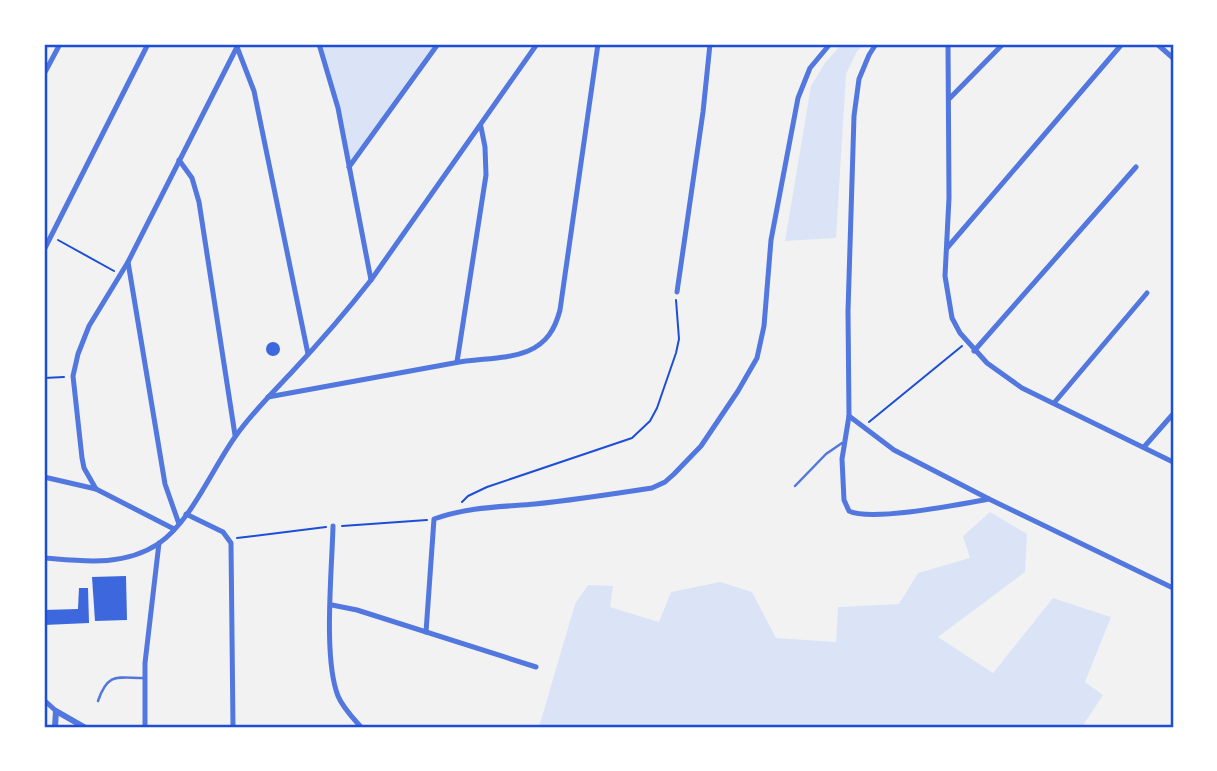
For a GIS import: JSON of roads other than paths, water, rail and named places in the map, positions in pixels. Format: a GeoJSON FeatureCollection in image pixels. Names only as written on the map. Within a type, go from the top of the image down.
{"type":"FeatureCollection","features":[{"type":"Feature","properties":{"kind":"street"},"geometry":{"type":"LineString","coordinates":[[44,74],[60,44]]}},
{"type":"Feature","properties":{"kind":"street"},"geometry":{"type":"LineString","coordinates":[[44,250],[148,44]]}},
{"type":"Feature","properties":{"kind":"street"},"geometry":{"type":"LineString","coordinates":[[319,44],[338,108],[371,280]]}},
{"type":"Feature","properties":{"kind":"street"},"geometry":{"type":"LineString","coordinates":[[349,167],[438,44]]}},
{"type":"Feature","properties":{"kind":"street"},"geometry":{"type":"LineString","coordinates":[[44,558],[95,562],[115,560],[140,554],[159,543],[176,527],[235,435],[309,354],[371,280],[537,44]]}},
{"type":"Feature","properties":{"kind":"street"},"geometry":{"type":"LineString","coordinates":[[268,397],[526,352],[547,339],[556,324],[569,254],[598,44]]}},
{"type":"Feature","properties":{"kind":"street"},"geometry":{"type":"LineString","coordinates":[[677,292],[703,112],[709,44]]}},
{"type":"Feature","properties":{"kind":"street"},"geometry":{"type":"LineString","coordinates":[[426,632],[434,519],[481,507],[536,504],[652,488],[665,482],[701,446],[757,358],[764,326],[771,240],[796,108],[806,76],[830,44]]}},
{"type":"Feature","properties":{"kind":"street"},"geometry":{"type":"LineString","coordinates":[[877,44],[859,79],[854,116],[848,286],[849,416],[842,459],[844,500],[848,509],[854,513],[898,512],[989,499]]}},
{"type":"Feature","properties":{"kind":"street"},"geometry":{"type":"LineString","coordinates":[[948,44],[950,98],[947,297],[952,318],[974,351],[1003,376],[1173,462]]}},
{"type":"Feature","properties":{"kind":"street"},"geometry":{"type":"LineString","coordinates":[[950,98],[1003,44]]}},
{"type":"Feature","properties":{"kind":"street"},"geometry":{"type":"LineString","coordinates":[[947,248],[1122,44]]}},
{"type":"Feature","properties":{"kind":"street"},"geometry":{"type":"LineString","coordinates":[[1157,44],[1173,58]]}},
{"type":"Feature","properties":{"kind":"street"},"geometry":{"type":"LineString","coordinates":[[96,489],[84,468],[82,458],[73,376],[78,354],[89,326],[128,262],[237,45]]}},
{"type":"Feature","properties":{"kind":"street"},"geometry":{"type":"LineString","coordinates":[[237,45],[254,91],[309,354]]}},
{"type":"Feature","properties":{"kind":"street"},"geometry":{"type":"LineString","coordinates":[[457,362],[486,175],[481,127]]}},
{"type":"Feature","properties":{"kind":"street"},"geometry":{"type":"LineString","coordinates":[[179,160],[187,169],[196,188],[235,435]]}},
{"type":"Feature","properties":{"kind":"street"},"geometry":{"type":"LineString","coordinates":[[974,351],[1136,167]]}},
{"type":"Feature","properties":{"kind":"street"},"geometry":{"type":"LineString","coordinates":[[128,262],[165,484],[176,527]]}},
{"type":"Feature","properties":{"kind":"street"},"geometry":{"type":"LineString","coordinates":[[1054,403],[1147,293]]}},
{"type":"Feature","properties":{"kind":"street"},"geometry":{"type":"LineString","coordinates":[[1144,447],[1173,414]]}},
{"type":"Feature","properties":{"kind":"street"},"geometry":{"type":"LineString","coordinates":[[849,416],[894,450],[1173,588]]}},
{"type":"Feature","properties":{"kind":"street"},"geometry":{"type":"LineString","coordinates":[[44,477],[96,489],[176,527]]}},
{"type":"Feature","properties":{"kind":"street"},"geometry":{"type":"LineString","coordinates":[[186,514],[223,532],[231,543],[233,727]]}},
{"type":"Feature","properties":{"kind":"street"},"geometry":{"type":"LineString","coordinates":[[333,526],[331,638],[336,689],[343,706],[361,727]]}},
{"type":"Feature","properties":{"kind":"street"},"geometry":{"type":"LineString","coordinates":[[145,727],[147,632],[159,563],[159,543]]}},
{"type":"Feature","properties":{"kind":"street"},"geometry":{"type":"LineString","coordinates":[[332,605],[357,610],[536,667]]}},
{"type":"Feature","properties":{"kind":"street"},"geometry":{"type":"LineString","coordinates":[[44,700],[55,711],[84,727]]}},
{"type":"Feature","properties":{"kind":"street"},"geometry":{"type":"LineString","coordinates":[[55,711],[55,727]]}},
{"type":"Feature","properties":{"kind":"lane"},"geometry":{"type":"LineString","coordinates":[[795,485],[826,454],[845,442]]}},
{"type":"Feature","properties":{"kind":"lane"},"geometry":{"type":"LineString","coordinates":[[98,701],[104,685],[110,680],[144,678]]}}]}
